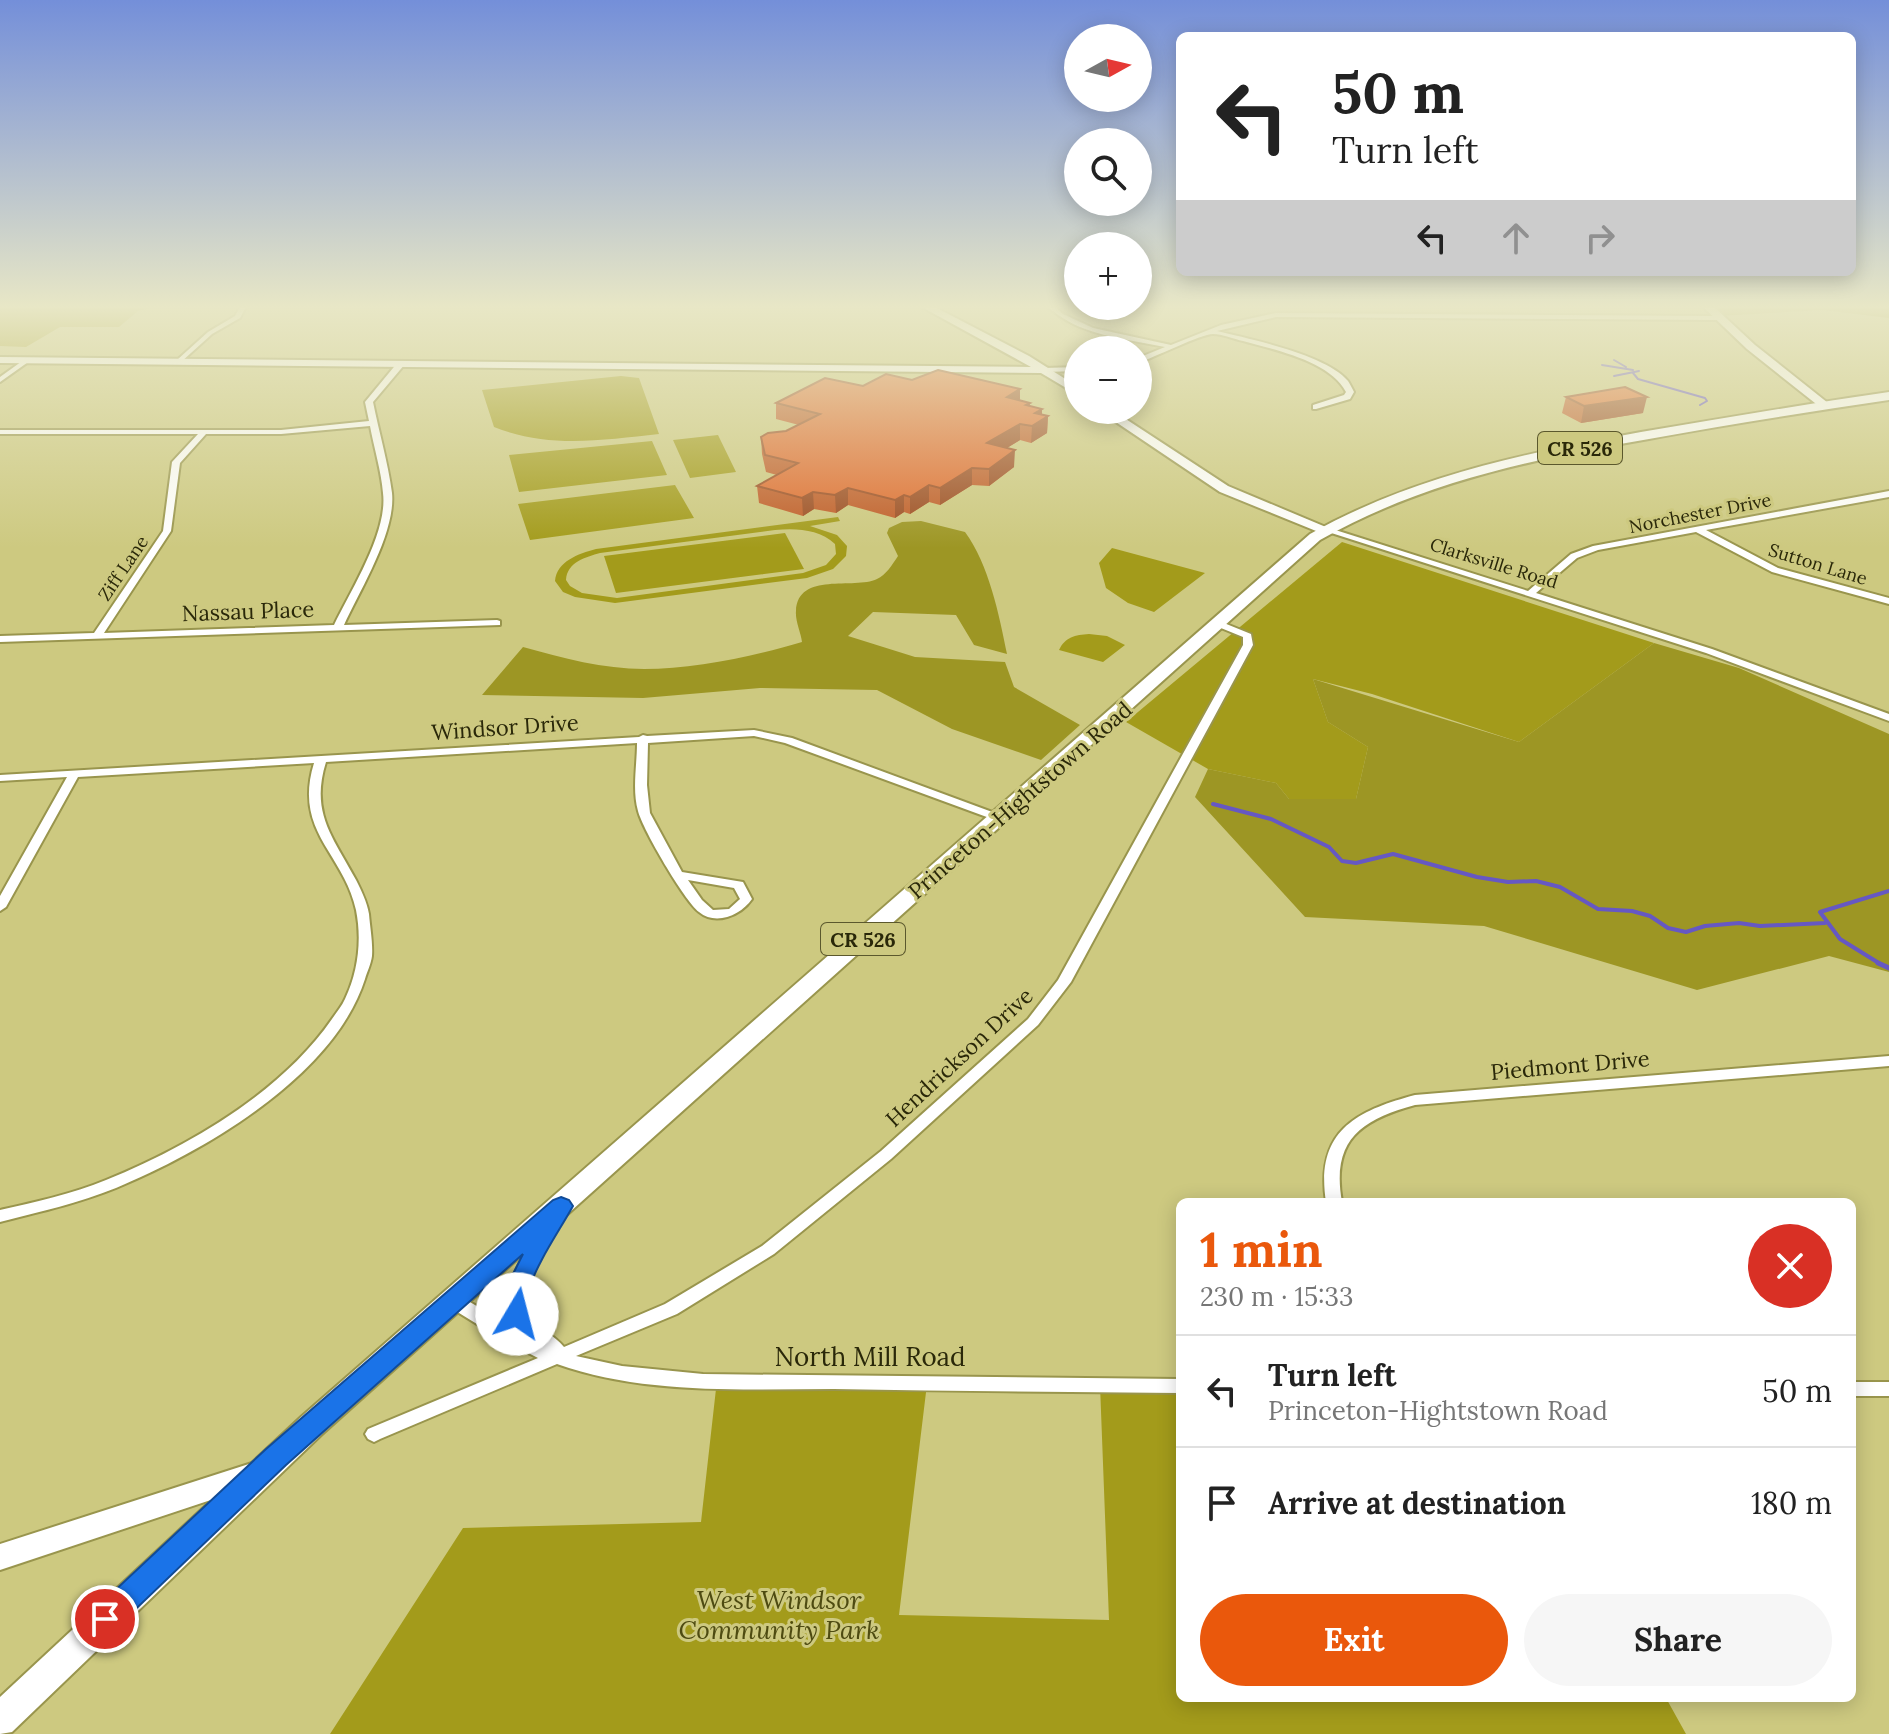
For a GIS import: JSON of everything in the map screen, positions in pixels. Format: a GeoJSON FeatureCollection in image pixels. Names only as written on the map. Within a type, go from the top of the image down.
{"type":"FeatureCollection","features":[{"type":"Feature","properties":{"kind":"main road","name":"Princeton-Hightstown Road"},"geometry":{"type":"LineString","coordinates":[[0,1720],[259,1473],[1326,530],[1387,499],[1483,469],[1575,449],[1889,396]]}},
{"type":"Feature","properties":{"kind":"street"},"geometry":{"type":"LineString","coordinates":[[338,628],[382,530],[388,509],[388,495],[369,407],[371,397],[381,386]]}},
{"type":"Feature","properties":{"kind":"street"},"geometry":{"type":"LineString","coordinates":[[1316,407],[1347,397],[1350,392],[1348,386]]}},
{"type":"Feature","properties":{"kind":"street"},"geometry":{"type":"LineString","coordinates":[[1801,386],[1824,405]]}},
{"type":"Feature","properties":{"kind":"street"},"geometry":{"type":"LineString","coordinates":[[0,432],[296,431],[372,423]]}},
{"type":"Feature","properties":{"kind":"street","name":"Clarksville Road"},"geometry":{"type":"LineString","coordinates":[[1125,424],[1224,489],[1326,530],[1709,651],[1889,718]]}},
{"type":"Feature","properties":{"kind":"street","name":"Ziff Lane"},"geometry":{"type":"LineString","coordinates":[[97,636],[167,531],[176,462],[205,431]]}},
{"type":"Feature","properties":{"kind":"street","name":"Norchester Drive"},"geometry":{"type":"LineString","coordinates":[[1530,594],[1567,562],[1584,552],[1889,494]]}},
{"type":"Feature","properties":{"kind":"street","name":"Sutton Lane"},"geometry":{"type":"LineString","coordinates":[[1697,529],[1775,570],[1889,601]]}},
{"type":"Feature","properties":{"kind":"street","name":"Nassau Place"},"geometry":{"type":"LineString","coordinates":[[0,639],[497,623]]}},
{"type":"Feature","properties":{"kind":"street","name":"Hendrickson Drive"},"geometry":{"type":"LineString","coordinates":[[562,1357],[671,1309],[768,1250],[886,1155],[1033,1022],[1064,982],[1248,645],[1248,636],[1219,624]]}},
{"type":"Feature","properties":{"kind":"street","name":"Windsor Drive"},"geometry":{"type":"LineString","coordinates":[[0,778],[737,732],[772,736],[999,818]]}},
{"type":"Feature","properties":{"kind":"street"},"geometry":{"type":"LineString","coordinates":[[643,738],[642,802],[645,817],[681,875],[702,908],[711,913],[734,911],[743,906],[746,899],[739,885],[681,875]]}},
{"type":"Feature","properties":{"kind":"street"},"geometry":{"type":"LineString","coordinates":[[0,1216],[110,1184],[191,1146],[264,1099],[294,1073],[333,1029],[361,975],[367,945],[366,926],[357,896],[314,811],[313,781],[321,759]]}},
{"type":"Feature","properties":{"kind":"street"},"geometry":{"type":"LineString","coordinates":[[0,907],[74,774]]}},
{"type":"Feature","properties":{"kind":"street","name":"Piedmont Drive"},"geometry":{"type":"LineString","coordinates":[[1333,1198],[1330,1171],[1342,1140],[1356,1124],[1392,1105],[1415,1100],[1886,1063]]}},
{"type":"Feature","properties":{"kind":"street","name":"North Mill Road"},"geometry":{"type":"LineString","coordinates":[[561,1206],[532,1255],[514,1296],[517,1314],[522,1322],[555,1345],[562,1357]]}},
{"type":"Feature","properties":{"kind":"street","name":"North Mill Road"},"geometry":{"type":"LineString","coordinates":[[452,1300],[538,1350],[598,1370],[703,1381],[1176,1386]]}},
{"type":"Feature","properties":{"kind":"street"},"geometry":{"type":"LineString","coordinates":[[374,1434],[562,1357]]}},
{"type":"Feature","properties":{"kind":"street"},"geometry":{"type":"LineString","coordinates":[[1856,1389],[1889,1389]]}},
{"type":"Feature","properties":{"kind":"street","name":"CR 526"},"geometry":{"type":"LineString","coordinates":[[0,1557],[150,1511],[259,1473]]}},
{"type":"Feature","properties":{"kind":"green space"},"geometry":{"type":"Polygon","coordinates":[[[523,386],[642,386],[659,434],[576,441],[515,434],[494,427],[482,390],[523,386]]]}},
{"type":"Feature","properties":{"kind":"green space"},"geometry":{"type":"Polygon","coordinates":[[[718,435],[736,472],[690,478],[673,440],[718,435]]]}},
{"type":"Feature","properties":{"kind":"green space"},"geometry":{"type":"Polygon","coordinates":[[[652,441],[667,475],[519,492],[509,455],[652,441]]]}},
{"type":"Feature","properties":{"kind":"green space"},"geometry":{"type":"Polygon","coordinates":[[[675,485],[694,518],[530,540],[518,504],[675,485]]]}},
{"type":"Feature","properties":{"kind":"green space"},"geometry":{"type":"Polygon","coordinates":[[[838,517],[840,521],[810,526],[837,535],[847,546],[846,556],[833,569],[807,578],[615,603],[575,597],[563,592],[555,581],[564,563],[596,549],[838,517]],[[783,529],[600,553],[574,565],[566,580],[582,593],[617,598],[803,573],[826,565],[836,554],[835,544],[822,535],[783,529]]]}},
{"type":"Feature","properties":{"kind":"green space"},"geometry":{"type":"Polygon","coordinates":[[[785,533],[804,569],[616,593],[604,556],[785,533]]]}},
{"type":"Feature","properties":{"kind":"green space"},"geometry":{"type":"Polygon","coordinates":[[[1342,542],[1654,643],[1519,742],[1372,694],[1313,679],[1328,722],[1368,747],[1356,799],[1289,799],[1276,783],[1208,769],[1126,722],[1342,542]]]}},
{"type":"Feature","properties":{"kind":"green space"},"geometry":{"type":"Polygon","coordinates":[[[1112,548],[1205,573],[1154,612],[1128,603],[1106,588],[1099,563],[1112,548]]]}},
{"type":"Feature","properties":{"kind":"green space"},"geometry":{"type":"Polygon","coordinates":[[[1089,634],[1107,636],[1125,645],[1103,662],[1059,650],[1071,638],[1089,634]]]}},
{"type":"Feature","properties":{"kind":"green space","name":"West Windsor Community Park"},"geometry":{"type":"Polygon","coordinates":[[[717,1380],[927,1384],[899,1615],[1109,1620],[1100,1385],[1176,1384],[1176,1702],[1668,1702],[1686,1734],[330,1734],[463,1528],[701,1522],[717,1380]]]}},
{"type":"Feature","properties":{"kind":"shaded area"},"geometry":{"type":"Polygon","coordinates":[[[921,521],[965,532],[987,575],[1007,654],[974,645],[956,615],[873,612],[848,636],[915,657],[1005,662],[1014,687],[1080,725],[1041,760],[952,729],[877,690],[760,688],[643,698],[482,695],[523,647],[598,665],[644,669],[724,661],[802,642],[796,611],[799,599],[806,591],[816,586],[867,582],[880,577],[898,556],[887,533],[889,528],[902,522],[921,521]]]}},
{"type":"Feature","properties":{"kind":"shaded area"},"geometry":{"type":"Polygon","coordinates":[[[1654,643],[1739,668],[1889,734],[1889,972],[1829,956],[1697,990],[1484,926],[1305,917],[1195,797],[1208,769],[1276,783],[1289,799],[1356,799],[1368,747],[1328,722],[1313,679],[1519,742],[1654,643]]]}},
{"type":"Feature","properties":{"kind":"building"},"geometry":{"type":"Polygon","coordinates":[[[809,386],[1007,386],[1020,389],[1007,397],[1030,403],[1026,405],[1042,409],[1035,413],[1048,416],[1032,426],[1020,424],[987,443],[1015,450],[989,469],[972,468],[940,488],[929,485],[910,497],[904,495],[895,500],[848,488],[835,495],[813,492],[802,498],[757,486],[798,463],[765,455],[761,437],[786,431],[820,414],[776,403],[809,386]]]}},
{"type":"Feature","properties":{"kind":"building"},"geometry":{"type":"Polygon","coordinates":[[[1625,387],[1647,397],[1584,406],[1566,397],[1625,387]]]}},
{"type":"Feature","properties":{"kind":"waterway"},"geometry":{"type":"LineString","coordinates":[[1662,386],[1705,398],[1707,401],[1700,405]]}},
{"type":"Feature","properties":{"kind":"waterway"},"geometry":{"type":"LineString","coordinates":[[1213,804],[1271,819],[1329,847],[1342,861],[1356,863],[1393,854],[1477,877],[1508,882],[1536,881],[1560,887],[1598,909],[1632,911],[1650,916],[1668,928],[1686,932],[1705,926],[1739,923],[1760,926],[1825,923]]}},
{"type":"Feature","properties":{"kind":"waterway"},"geometry":{"type":"LineString","coordinates":[[1881,964],[1840,939],[1820,912],[1889,891]]}},
{"type":"Feature","properties":{"kind":"waterway"},"geometry":{"type":"LineString","coordinates":[[1881,964],[1889,968]]}},
{"type":"Feature","properties":{"kind":"route"},"geometry":{"type":"LineString","coordinates":[[105,1619],[276,1457],[561,1206],[520,1280],[514,1296],[517,1314]]}}]}
